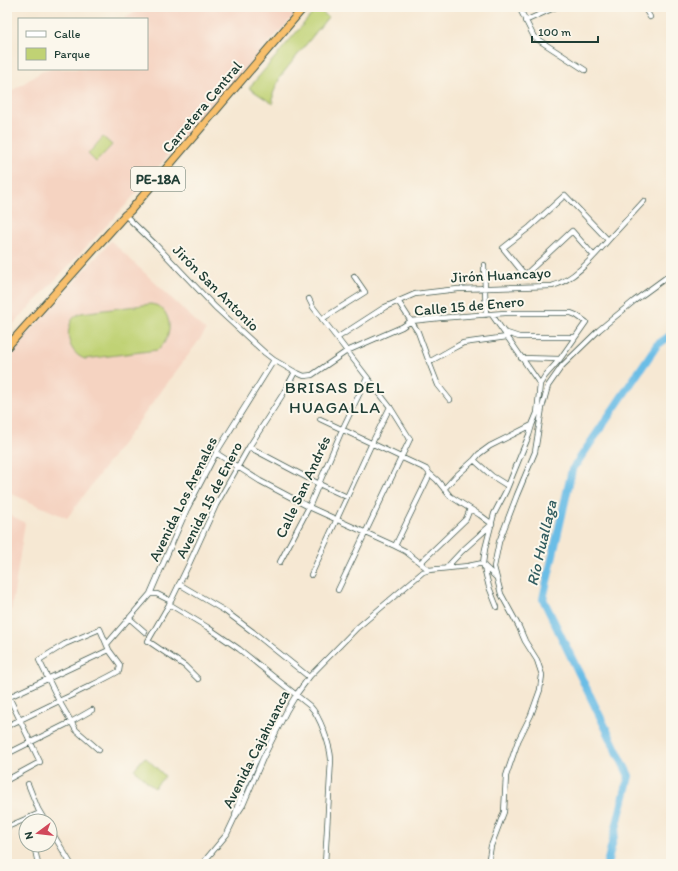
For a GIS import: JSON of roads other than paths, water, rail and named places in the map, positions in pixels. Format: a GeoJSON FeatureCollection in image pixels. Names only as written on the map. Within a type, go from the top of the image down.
{"type":"FeatureCollection","features":[{"type":"Feature","properties":{"kind":"highway","name":"Carretera Central"},"geometry":{"type":"LineString","coordinates":[[7,347],[125,215],[130,212],[304,7]]}},
{"type":"Feature","properties":{"kind":"street"},"geometry":{"type":"LineString","coordinates":[[519,7],[534,37],[585,70]]}},
{"type":"Feature","properties":{"kind":"street"},"geometry":{"type":"LineString","coordinates":[[526,21],[556,7]]}},
{"type":"Feature","properties":{"kind":"street"},"geometry":{"type":"LineString","coordinates":[[644,7],[650,17]]}},
{"type":"Feature","properties":{"kind":"street"},"geometry":{"type":"LineString","coordinates":[[594,256],[572,232],[525,275],[503,248],[530,227],[565,195],[608,240]]}},
{"type":"Feature","properties":{"kind":"street","name":"Jirón Huancayo"},"geometry":{"type":"LineString","coordinates":[[336,338],[385,307],[415,294],[458,289],[552,286],[560,284],[590,261],[644,201]]}},
{"type":"Feature","properties":{"kind":"street","name":"Jirón San Antonio"},"geometry":{"type":"LineString","coordinates":[[125,215],[161,250],[215,307],[274,360],[295,372]]}},
{"type":"Feature","properties":{"kind":"street"},"geometry":{"type":"LineString","coordinates":[[484,265],[485,288],[489,315],[504,332],[540,384]]}},
{"type":"Feature","properties":{"kind":"street"},"geometry":{"type":"LineString","coordinates":[[488,864],[491,846],[504,812],[506,776],[518,741],[531,715],[540,690],[542,675],[537,660],[525,641],[520,627],[501,594],[494,567],[499,542],[535,452],[542,408],[548,386],[562,366],[598,330],[671,274]]}},
{"type":"Feature","properties":{"kind":"street"},"geometry":{"type":"LineString","coordinates":[[322,319],[365,292],[354,276]]}},
{"type":"Feature","properties":{"kind":"street"},"geometry":{"type":"LineString","coordinates":[[310,299],[313,307],[390,407],[410,439],[338,590]]}},
{"type":"Feature","properties":{"kind":"street"},"geometry":{"type":"LineString","coordinates":[[398,301],[418,332],[438,385],[450,400]]}},
{"type":"Feature","properties":{"kind":"street","name":"Calle 15 de Enero"},"geometry":{"type":"LineString","coordinates":[[295,372],[304,376],[314,375],[347,351],[402,327],[411,321],[505,313],[570,313],[586,322],[576,337]]}},
{"type":"Feature","properties":{"kind":"street"},"geometry":{"type":"LineString","coordinates":[[504,332],[519,336],[576,337]]}},
{"type":"Feature","properties":{"kind":"street"},"geometry":{"type":"LineString","coordinates":[[429,362],[463,343],[507,337]]}},
{"type":"Feature","properties":{"kind":"street"},"geometry":{"type":"LineString","coordinates":[[497,608],[489,587],[483,564],[485,549],[494,514],[530,435],[537,413],[540,384],[569,344],[576,337]]}},
{"type":"Feature","properties":{"kind":"street"},"geometry":{"type":"LineString","coordinates":[[521,358],[560,358]]}},
{"type":"Feature","properties":{"kind":"street","name":"Avenida Los Arenales"},"geometry":{"type":"LineString","coordinates":[[107,644],[150,594],[186,511],[216,454],[274,360]]}},
{"type":"Feature","properties":{"kind":"street","name":"Avenida 15 de Enero"},"geometry":{"type":"LineString","coordinates":[[198,680],[185,666],[148,641],[170,603],[216,505],[249,447],[283,394],[295,372]]}},
{"type":"Feature","properties":{"kind":"street","name":"Calle San Andrés"},"geometry":{"type":"LineString","coordinates":[[280,562],[309,507],[342,430],[367,378]]}},
{"type":"Feature","properties":{"kind":"street"},"geometry":{"type":"LineString","coordinates":[[311,575],[390,407]]}},
{"type":"Feature","properties":{"kind":"street"},"geometry":{"type":"LineString","coordinates":[[320,419],[426,469],[450,496],[492,524]]}},
{"type":"Feature","properties":{"kind":"street"},"geometry":{"type":"LineString","coordinates":[[444,489],[474,460],[478,454],[490,446],[532,425]]}},
{"type":"Feature","properties":{"kind":"street"},"geometry":{"type":"LineString","coordinates":[[249,447],[319,484],[347,496]]}},
{"type":"Feature","properties":{"kind":"street"},"geometry":{"type":"LineString","coordinates":[[216,454],[260,481],[309,507],[405,551],[429,570]]}},
{"type":"Feature","properties":{"kind":"street"},"geometry":{"type":"LineString","coordinates":[[474,460],[492,476],[508,486]]}},
{"type":"Feature","properties":{"kind":"street"},"geometry":{"type":"LineString","coordinates":[[395,546],[430,474]]}},
{"type":"Feature","properties":{"kind":"street"},"geometry":{"type":"LineString","coordinates":[[420,563],[466,519],[470,509]]}},
{"type":"Feature","properties":{"kind":"street"},"geometry":{"type":"LineString","coordinates":[[446,568],[462,551],[492,524]]}},
{"type":"Feature","properties":{"kind":"street"},"geometry":{"type":"LineString","coordinates":[[483,564],[497,578]]}},
{"type":"Feature","properties":{"kind":"street","name":"Avenida Cajahuanca"},"geometry":{"type":"LineString","coordinates":[[202,864],[227,834],[235,817],[243,805],[263,758],[287,710],[309,677],[346,639],[423,572],[483,564]]}},
{"type":"Feature","properties":{"kind":"street"},"geometry":{"type":"LineString","coordinates":[[179,584],[224,611],[309,677]]}},
{"type":"Feature","properties":{"kind":"street"},"geometry":{"type":"LineString","coordinates":[[150,594],[157,594],[239,649],[310,706],[317,715],[328,742],[332,765],[325,864]]}},
{"type":"Feature","properties":{"kind":"street"},"geometry":{"type":"LineString","coordinates":[[129,618],[145,632]]}},
{"type":"Feature","properties":{"kind":"street"},"geometry":{"type":"LineString","coordinates":[[7,726],[21,720],[58,701],[119,671],[120,665],[109,650],[100,629],[65,644],[39,660],[58,701],[76,730],[99,750]]}},
{"type":"Feature","properties":{"kind":"street"},"geometry":{"type":"LineString","coordinates":[[7,780],[40,762],[21,720],[8,697],[109,650]]}},
{"type":"Feature","properties":{"kind":"street"},"geometry":{"type":"LineString","coordinates":[[7,754],[92,710]]}},
{"type":"Feature","properties":{"kind":"street"},"geometry":{"type":"LineString","coordinates":[[28,784],[40,813]]}},
{"type":"Feature","properties":{"kind":"street"},"geometry":{"type":"LineString","coordinates":[[7,827],[18,823]]}},
{"type":"Feature","properties":{"kind":"street"},"geometry":{"type":"LineString","coordinates":[[58,842],[71,864]]}},
{"type":"Feature","properties":{"kind":"street"},"geometry":{"type":"LineString","coordinates":[[36,853],[38,864]]}},
{"type":"Feature","properties":{"kind":"waterway","name":"Río Huallaga"},"geometry":{"type":"LineString","coordinates":[[607,864],[629,776],[543,599],[572,470],[657,345],[671,335]]}},
{"type":"Feature","properties":{"kind":"district","name":"BRISAS DEL HUAGALLA"},"geometry":{"type":"Point","coordinates":[335,397]}}]}
